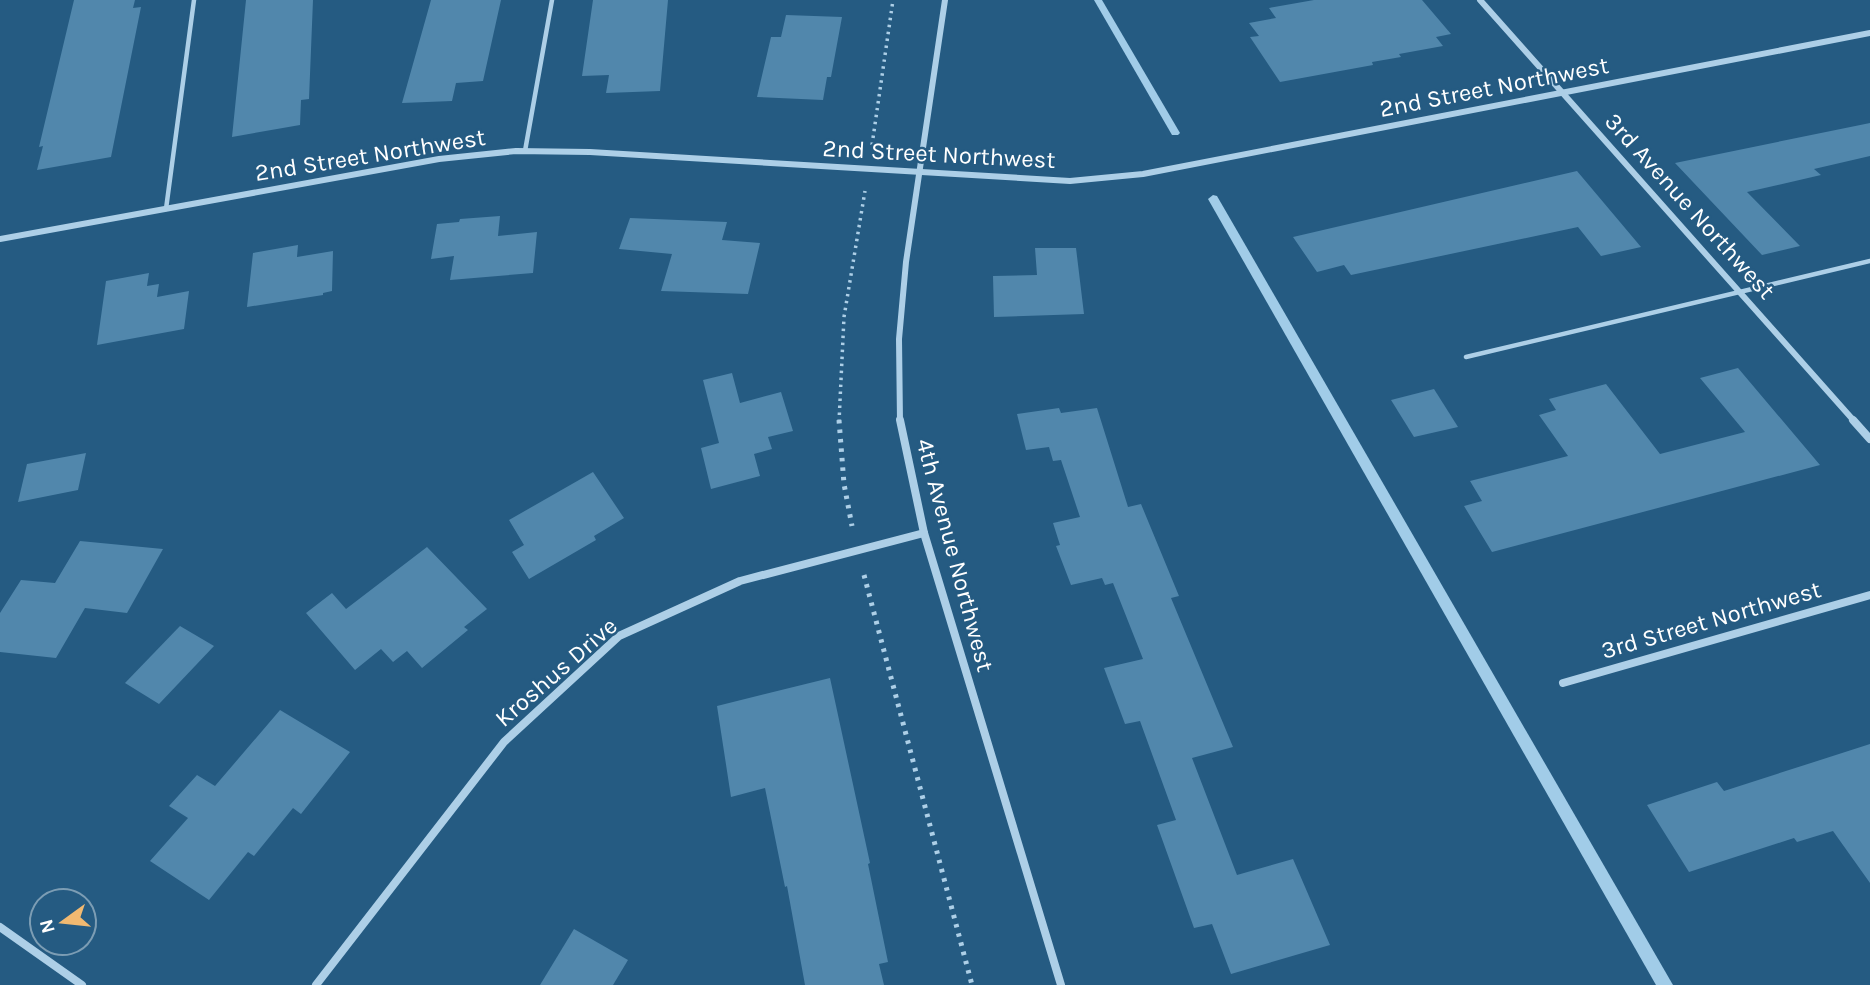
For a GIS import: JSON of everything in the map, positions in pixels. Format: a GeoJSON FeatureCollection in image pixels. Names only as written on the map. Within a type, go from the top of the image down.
{"type":"FeatureCollection","features":[{"type":"Feature","properties":{"kind":"street","name":"4th Avenue Northwest"},"geometry":{"type":"LineString","coordinates":[[945,0],[905,275],[899,339],[900,422],[924,533],[1061,985]]}},
{"type":"Feature","properties":{"kind":"street","name":"3rd Avenue Northwest"},"geometry":{"type":"LineString","coordinates":[[1480,0],[1870,439]]}},
{"type":"Feature","properties":{"kind":"street","name":"2nd Street Northwest"},"geometry":{"type":"LineString","coordinates":[[0,239],[439,159],[526,151],[603,153],[1070,181],[1143,174],[1870,33]]}},
{"type":"Feature","properties":{"kind":"street","name":"Kroshus Drive"},"geometry":{"type":"LineString","coordinates":[[316,985],[504,742],[619,636],[740,581],[924,533]]}},
{"type":"Feature","properties":{"kind":"street","name":"3rd Street Northwest"},"geometry":{"type":"LineString","coordinates":[[1563,683],[1870,595]]}},
{"type":"Feature","properties":{"kind":"street"},"geometry":{"type":"LineString","coordinates":[[0,927],[82,985]]}},
{"type":"Feature","properties":{"kind":"lane"},"geometry":{"type":"LineString","coordinates":[[166,209],[194,0]]}},
{"type":"Feature","properties":{"kind":"lane"},"geometry":{"type":"LineString","coordinates":[[526,151],[552,0]]}},
{"type":"Feature","properties":{"kind":"lane"},"geometry":{"type":"LineString","coordinates":[[1466,357],[1870,261]]}},
{"type":"Feature","properties":{"kind":"path"},"geometry":{"type":"LineString","coordinates":[[892,0],[869,170],[852,251],[837,376],[839,438],[848,507],[858,550],[972,985]]}},
{"type":"Feature","properties":{"kind":"building"},"geometry":{"type":"Polygon","coordinates":[[[74,0],[135,0],[133,8],[141,7],[111,157],[37,170],[43,146],[39,147],[74,0]]]}},
{"type":"Feature","properties":{"kind":"building"},"geometry":{"type":"Polygon","coordinates":[[[246,0],[313,0],[309,99],[301,100],[300,125],[232,137],[246,0]]]}},
{"type":"Feature","properties":{"kind":"building"},"geometry":{"type":"Polygon","coordinates":[[[431,0],[501,0],[483,81],[456,83],[452,101],[402,103],[431,0]]]}},
{"type":"Feature","properties":{"kind":"building"},"geometry":{"type":"Polygon","coordinates":[[[593,0],[668,0],[660,91],[606,93],[609,75],[582,76],[593,0]]]}},
{"type":"Feature","properties":{"kind":"building"},"geometry":{"type":"Polygon","coordinates":[[[1314,0],[1422,0],[1451,34],[1436,37],[1443,46],[1399,54],[1401,57],[1372,62],[1373,65],[1280,82],[1250,37],[1259,36],[1249,23],[1276,18],[1269,8],[1314,0]]]}},
{"type":"Feature","properties":{"kind":"building"},"geometry":{"type":"Polygon","coordinates":[[[786,15],[842,17],[831,77],[827,77],[823,100],[757,97],[771,37],[781,37],[786,15]]]}},
{"type":"Feature","properties":{"kind":"building"},"geometry":{"type":"Polygon","coordinates":[[[1870,123],[1870,156],[1814,169],[1821,175],[1747,192],[1800,246],[1762,255],[1675,163],[1870,123]]]}},
{"type":"Feature","properties":{"kind":"building"},"geometry":{"type":"Polygon","coordinates":[[[1577,171],[1641,247],[1601,256],[1578,227],[1351,275],[1344,265],[1317,272],[1293,237],[1577,171]]]}},
{"type":"Feature","properties":{"kind":"building"},"geometry":{"type":"Polygon","coordinates":[[[500,216],[498,236],[537,232],[533,273],[450,280],[454,256],[431,259],[437,224],[500,216]]]}},
{"type":"Feature","properties":{"kind":"building"},"geometry":{"type":"Polygon","coordinates":[[[630,218],[727,222],[722,240],[760,243],[748,294],[661,291],[672,254],[619,249],[630,218]]]}},
{"type":"Feature","properties":{"kind":"building"},"geometry":{"type":"Polygon","coordinates":[[[298,245],[297,257],[333,251],[332,291],[323,295],[247,307],[253,253],[298,245]]]}},
{"type":"Feature","properties":{"kind":"building"},"geometry":{"type":"Polygon","coordinates":[[[1035,248],[1076,248],[1084,314],[994,317],[993,276],[1037,275],[1035,248]]]}},
{"type":"Feature","properties":{"kind":"building"},"geometry":{"type":"Polygon","coordinates":[[[149,273],[147,286],[159,284],[157,297],[189,291],[184,329],[97,345],[106,281],[149,273]]]}},
{"type":"Feature","properties":{"kind":"building"},"geometry":{"type":"Polygon","coordinates":[[[1738,368],[1820,465],[1492,552],[1464,506],[1482,501],[1470,481],[1568,456],[1539,415],[1556,410],[1549,399],[1606,384],[1660,454],[1745,432],[1700,378],[1738,368]]]}},
{"type":"Feature","properties":{"kind":"building"},"geometry":{"type":"Polygon","coordinates":[[[732,373],[740,403],[781,392],[793,431],[768,437],[772,449],[754,454],[760,476],[711,489],[701,448],[719,443],[703,380],[732,373]]]}},
{"type":"Feature","properties":{"kind":"building"},"geometry":{"type":"Polygon","coordinates":[[[1434,389],[1458,427],[1414,437],[1391,400],[1434,389]]]}},
{"type":"Feature","properties":{"kind":"building"},"geometry":{"type":"Polygon","coordinates":[[[1059,408],[1061,413],[1097,408],[1128,507],[1141,504],[1179,596],[1171,598],[1233,747],[1192,758],[1237,875],[1293,859],[1330,945],[1231,974],[1212,924],[1194,928],[1157,825],[1176,820],[1140,721],[1125,724],[1104,668],[1143,659],[1113,583],[1105,585],[1102,578],[1071,585],[1056,546],[1060,545],[1053,523],[1080,517],[1061,460],[1053,461],[1049,447],[1026,450],[1017,414],[1059,408]]]}},
{"type":"Feature","properties":{"kind":"building"},"geometry":{"type":"Polygon","coordinates":[[[86,453],[78,490],[18,502],[27,464],[86,453]]]}},
{"type":"Feature","properties":{"kind":"building"},"geometry":{"type":"Polygon","coordinates":[[[593,472],[624,518],[594,536],[596,540],[529,579],[512,552],[524,545],[509,520],[593,472]]]}},
{"type":"Feature","properties":{"kind":"building"},"geometry":{"type":"Polygon","coordinates":[[[80,541],[163,549],[127,613],[85,608],[56,658],[0,652],[0,613],[21,580],[55,583],[80,541]]]}},
{"type":"Feature","properties":{"kind":"building"},"geometry":{"type":"Polygon","coordinates":[[[427,547],[487,609],[464,627],[468,630],[422,668],[407,651],[393,662],[381,649],[355,670],[306,613],[332,593],[346,609],[427,547]]]}},
{"type":"Feature","properties":{"kind":"building"},"geometry":{"type":"Polygon","coordinates":[[[180,626],[214,646],[159,704],[125,683],[180,626]]]}},
{"type":"Feature","properties":{"kind":"building"},"geometry":{"type":"Polygon","coordinates":[[[830,678],[870,863],[868,864],[888,962],[879,964],[884,985],[805,985],[765,788],[731,797],[717,706],[830,678]]]}},
{"type":"Feature","properties":{"kind":"building"},"geometry":{"type":"Polygon","coordinates":[[[280,710],[350,752],[301,814],[293,808],[254,856],[248,852],[209,900],[150,861],[188,818],[169,806],[197,775],[215,786],[280,710]]]}},
{"type":"Feature","properties":{"kind":"building"},"geometry":{"type":"Polygon","coordinates":[[[1870,744],[1870,883],[1833,831],[1797,842],[1794,838],[1689,872],[1647,805],[1717,782],[1724,791],[1870,744]]]}},
{"type":"Feature","properties":{"kind":"building"},"geometry":{"type":"Polygon","coordinates":[[[574,929],[628,960],[613,985],[540,985],[574,929]]]}},
{"type":"Feature","properties":{"kind":"waterway"},"geometry":{"type":"LineString","coordinates":[[1098,0],[1175,133]]}},
{"type":"Feature","properties":{"kind":"waterway"},"geometry":{"type":"LineString","coordinates":[[1213,199],[1665,985]]}}]}
